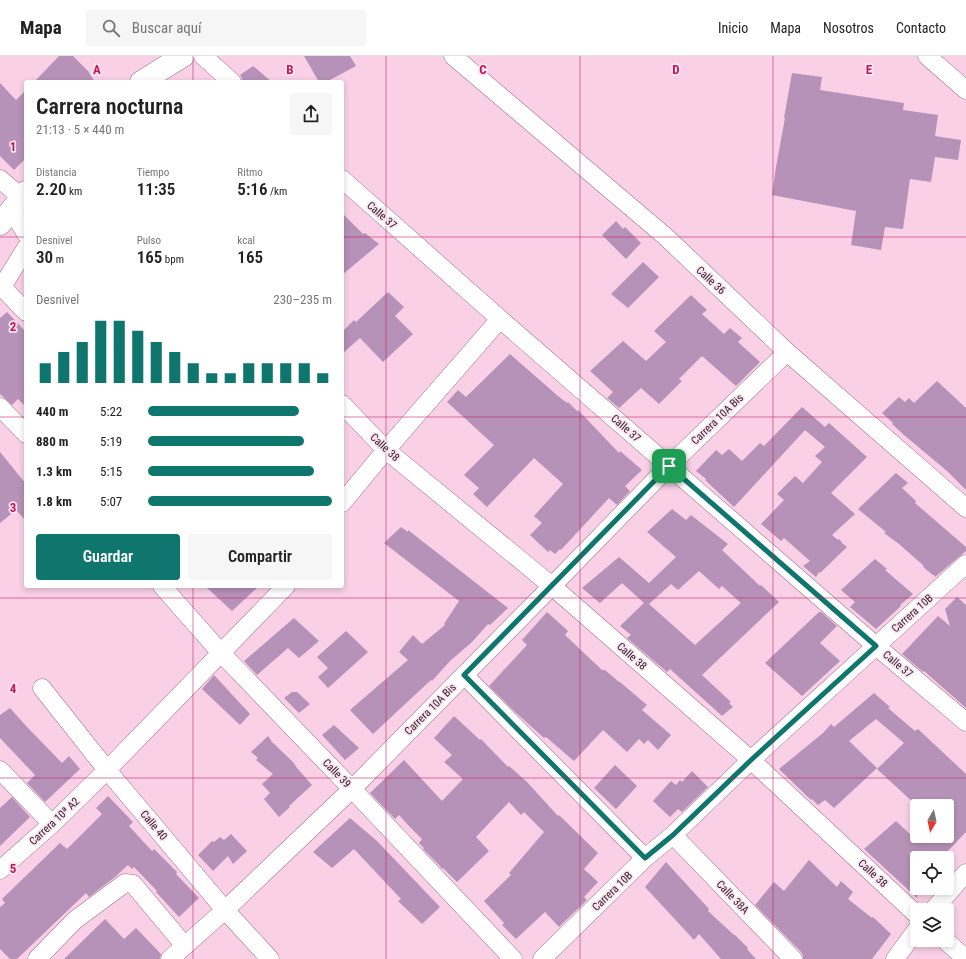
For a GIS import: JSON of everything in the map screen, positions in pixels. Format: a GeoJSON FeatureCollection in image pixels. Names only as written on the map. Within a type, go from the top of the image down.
{"type":"FeatureCollection","features":[{"type":"Feature","properties":{"kind":"street"},"geometry":{"type":"LineString","coordinates":[[144,80],[183,56]]}},
{"type":"Feature","properties":{"kind":"street"},"geometry":{"type":"LineString","coordinates":[[203,56],[230,80]]}},
{"type":"Feature","properties":{"kind":"street","name":"Calle 36"},"geometry":{"type":"LineString","coordinates":[[452,56],[666,237],[787,352],[966,508]]}},
{"type":"Feature","properties":{"kind":"street"},"geometry":{"type":"LineString","coordinates":[[927,56],[966,90]]}},
{"type":"Feature","properties":{"kind":"street"},"geometry":{"type":"LineString","coordinates":[[0,179],[15,206],[24,229]]}},
{"type":"Feature","properties":{"kind":"street","name":"Calle 37"},"geometry":{"type":"LineString","coordinates":[[344,181],[500,319],[876,646],[966,722]]}},
{"type":"Feature","properties":{"kind":"street"},"geometry":{"type":"LineString","coordinates":[[24,251],[2,287],[24,310]]}},
{"type":"Feature","properties":{"kind":"street"},"geometry":{"type":"LineString","coordinates":[[344,501],[500,319]]}},
{"type":"Feature","properties":{"kind":"street","name":"Carrera 10A Bis"},"geometry":{"type":"LineString","coordinates":[[170,959],[225,910],[352,789],[669,466],[787,352]]}},
{"type":"Feature","properties":{"kind":"street","name":"Calle 38"},"geometry":{"type":"LineString","coordinates":[[344,406],[386,450],[552,586],[751,760],[910,908]]}},
{"type":"Feature","properties":{"kind":"street"},"geometry":{"type":"LineString","coordinates":[[0,407],[24,432]]}},
{"type":"Feature","properties":{"kind":"street","name":"Carrera 10B"},"geometry":{"type":"LineString","coordinates":[[542,959],[645,858],[673,835],[751,760],[966,564]]}},
{"type":"Feature","properties":{"kind":"street","name":"Calle 39"},"geometry":{"type":"LineString","coordinates":[[164,588],[221,653],[513,959]]}},
{"type":"Feature","properties":{"kind":"street"},"geometry":{"type":"LineString","coordinates":[[221,653],[284,588]]}},
{"type":"Feature","properties":{"kind":"street","name":"Carrera 10ª A2"},"geometry":{"type":"LineString","coordinates":[[0,870],[52,824],[107,770],[221,653]]}},
{"type":"Feature","properties":{"kind":"street"},"geometry":{"type":"LineString","coordinates":[[464,675],[645,858]]}},
{"type":"Feature","properties":{"kind":"street","name":"Calle 40"},"geometry":{"type":"LineString","coordinates":[[42,688],[107,770],[225,910],[270,959]]}},
{"type":"Feature","properties":{"kind":"street"},"geometry":{"type":"LineString","coordinates":[[0,770],[52,824]]}},
{"type":"Feature","properties":{"kind":"street","name":"Calle 38A"},"geometry":{"type":"LineString","coordinates":[[673,835],[793,959]]}},
{"type":"Feature","properties":{"kind":"street"},"geometry":{"type":"LineString","coordinates":[[939,903],[966,873]]}},
{"type":"Feature","properties":{"kind":"street"},"geometry":{"type":"LineString","coordinates":[[37,959],[75,920],[125,883],[133,884],[185,946]]}},
{"type":"Feature","properties":{"kind":"street"},"geometry":{"type":"LineString","coordinates":[[895,959],[910,939]]}},
{"type":"Feature","properties":{"kind":"street"},"geometry":{"type":"LineString","coordinates":[[953,947],[966,959]]}},
{"type":"Feature","properties":{"kind":"building"},"geometry":{"type":"Polygon","coordinates":[[[59,56],[73,56],[88,71],[94,80],[36,80],[59,56]]]}},
{"type":"Feature","properties":{"kind":"building"},"geometry":{"type":"Polygon","coordinates":[[[304,56],[350,56],[356,66],[330,80],[318,80],[304,56]]]}},
{"type":"Feature","properties":{"kind":"building"},"geometry":{"type":"Polygon","coordinates":[[[253,66],[270,80],[242,80],[240,75],[253,66]]]}},
{"type":"Feature","properties":{"kind":"building"},"geometry":{"type":"Polygon","coordinates":[[[792,73],[822,77],[820,90],[904,103],[903,110],[938,115],[935,136],[961,140],[958,160],[935,157],[931,182],[910,179],[903,229],[885,227],[881,250],[851,245],[856,211],[772,195],[792,73]]]}},
{"type":"Feature","properties":{"kind":"building"},"geometry":{"type":"Polygon","coordinates":[[[0,83],[16,100],[24,92],[24,160],[14,170],[0,156],[0,83]]]}},
{"type":"Feature","properties":{"kind":"building"},"geometry":{"type":"Polygon","coordinates":[[[344,215],[363,234],[365,233],[379,244],[344,273],[344,215]]]}},
{"type":"Feature","properties":{"kind":"building"},"geometry":{"type":"Polygon","coordinates":[[[616,221],[623,229],[625,227],[641,243],[626,259],[602,235],[616,221]]]}},
{"type":"Feature","properties":{"kind":"building"},"geometry":{"type":"Polygon","coordinates":[[[643,262],[659,277],[628,308],[611,294],[643,262]]]}},
{"type":"Feature","properties":{"kind":"building"},"geometry":{"type":"Polygon","coordinates":[[[388,292],[404,307],[395,316],[413,334],[383,362],[360,338],[344,352],[344,330],[354,320],[356,322],[388,292]]]}},
{"type":"Feature","properties":{"kind":"building"},"geometry":{"type":"Polygon","coordinates":[[[691,295],[707,310],[702,314],[724,334],[730,328],[742,338],[738,342],[760,362],[736,386],[702,356],[679,379],[682,381],[659,404],[641,388],[619,408],[607,398],[613,392],[590,371],[623,341],[646,361],[666,342],[654,331],[691,295]]]}},
{"type":"Feature","properties":{"kind":"building"},"geometry":{"type":"Polygon","coordinates":[[[7,312],[24,330],[24,405],[18,399],[12,405],[0,394],[0,318],[7,312]]]}},
{"type":"Feature","properties":{"kind":"building"},"geometry":{"type":"Polygon","coordinates":[[[510,354],[558,396],[567,403],[568,402],[577,411],[578,410],[619,453],[620,451],[642,470],[625,486],[630,491],[617,505],[609,498],[561,550],[560,549],[555,554],[550,550],[548,552],[530,535],[542,523],[534,516],[563,484],[534,458],[487,507],[473,494],[479,488],[464,475],[494,445],[447,402],[458,390],[466,397],[510,354]]]}},
{"type":"Feature","properties":{"kind":"building"},"geometry":{"type":"Polygon","coordinates":[[[937,381],[966,408],[966,490],[947,471],[892,424],[893,423],[882,413],[899,397],[905,402],[909,398],[914,403],[937,381]]]}},
{"type":"Feature","properties":{"kind":"building"},"geometry":{"type":"Polygon","coordinates":[[[802,407],[825,427],[829,423],[867,457],[831,493],[855,514],[832,535],[838,540],[839,539],[847,547],[820,573],[819,572],[816,577],[803,566],[810,561],[784,538],[781,541],[761,524],[784,500],[777,494],[795,476],[803,483],[822,462],[815,456],[825,447],[805,430],[734,507],[696,471],[716,450],[722,455],[729,449],[742,461],[760,443],[764,446],[802,407]]]}},
{"type":"Feature","properties":{"kind":"building"},"geometry":{"type":"Polygon","coordinates":[[[0,452],[24,482],[24,519],[16,510],[0,523],[0,452]]]}},
{"type":"Feature","properties":{"kind":"building"},"geometry":{"type":"Polygon","coordinates":[[[896,473],[908,483],[902,488],[916,501],[915,503],[966,547],[966,551],[935,577],[899,544],[884,533],[886,532],[858,509],[896,473]]]}},
{"type":"Feature","properties":{"kind":"building"},"geometry":{"type":"Polygon","coordinates":[[[672,509],[686,520],[691,515],[728,544],[722,550],[779,602],[702,675],[731,702],[729,703],[733,707],[722,716],[670,669],[667,672],[627,638],[631,635],[620,626],[644,603],[622,583],[600,603],[582,588],[619,557],[649,583],[676,557],[647,532],[672,509]],[[699,571],[678,590],[671,584],[649,604],[695,645],[741,603],[722,586],[719,589],[699,571]]]}},
{"type":"Feature","properties":{"kind":"building"},"geometry":{"type":"Polygon","coordinates":[[[401,527],[408,532],[408,530],[508,608],[490,625],[488,624],[472,642],[450,661],[432,681],[431,680],[373,734],[350,710],[408,660],[399,652],[413,635],[422,644],[445,625],[444,624],[459,601],[384,543],[401,527]]]}},
{"type":"Feature","properties":{"kind":"building"},"geometry":{"type":"Polygon","coordinates":[[[875,559],[887,569],[885,570],[913,594],[876,629],[850,607],[855,602],[841,590],[875,559]]]}},
{"type":"Feature","properties":{"kind":"building"},"geometry":{"type":"Polygon","coordinates":[[[207,588],[257,588],[232,611],[207,588]]]}},
{"type":"Feature","properties":{"kind":"building"},"geometry":{"type":"Polygon","coordinates":[[[957,597],[966,605],[966,708],[902,654],[938,616],[950,626],[945,609],[957,597]]]}},
{"type":"Feature","properties":{"kind":"building"},"geometry":{"type":"Polygon","coordinates":[[[547,612],[568,631],[565,635],[602,670],[605,670],[647,705],[642,710],[671,735],[658,750],[648,740],[644,744],[639,739],[627,752],[603,730],[574,761],[546,737],[544,738],[489,686],[527,645],[522,640],[547,612]]]}},
{"type":"Feature","properties":{"kind":"building"},"geometry":{"type":"Polygon","coordinates":[[[819,612],[821,612],[837,626],[820,643],[840,661],[802,696],[765,663],[819,612]]]}},
{"type":"Feature","properties":{"kind":"building"},"geometry":{"type":"Polygon","coordinates":[[[294,618],[319,641],[299,658],[288,648],[257,675],[244,661],[294,618]]]}},
{"type":"Feature","properties":{"kind":"building"},"geometry":{"type":"Polygon","coordinates":[[[346,631],[368,652],[328,688],[318,677],[328,668],[317,657],[346,631]]]}},
{"type":"Feature","properties":{"kind":"building"},"geometry":{"type":"Polygon","coordinates":[[[214,675],[250,714],[240,725],[202,689],[214,675]]]}},
{"type":"Feature","properties":{"kind":"building"},"geometry":{"type":"Polygon","coordinates":[[[292,692],[297,692],[310,704],[299,713],[284,698],[292,692]]]}},
{"type":"Feature","properties":{"kind":"building"},"geometry":{"type":"Polygon","coordinates":[[[874,693],[890,707],[888,708],[915,731],[918,729],[966,774],[966,832],[948,851],[910,851],[910,892],[864,849],[896,821],[910,834],[910,843],[954,843],[954,799],[910,800],[877,769],[904,743],[876,719],[849,741],[877,768],[834,808],[825,800],[818,805],[779,769],[823,733],[831,724],[834,727],[874,693]]]}},
{"type":"Feature","properties":{"kind":"building"},"geometry":{"type":"Polygon","coordinates":[[[10,708],[62,763],[69,756],[80,769],[45,802],[27,783],[35,775],[0,738],[0,715],[10,708]]]}},
{"type":"Feature","properties":{"kind":"building"},"geometry":{"type":"Polygon","coordinates":[[[454,716],[480,740],[481,739],[508,767],[509,766],[527,782],[558,816],[559,815],[598,853],[584,869],[598,882],[584,897],[587,900],[559,927],[545,912],[516,939],[502,925],[504,923],[484,901],[511,875],[509,873],[544,832],[524,812],[521,815],[509,802],[476,837],[489,851],[457,882],[423,849],[424,848],[419,843],[422,839],[399,815],[395,819],[370,793],[404,760],[442,801],[463,779],[444,762],[452,755],[434,738],[454,716]]]}},
{"type":"Feature","properties":{"kind":"building"},"geometry":{"type":"Polygon","coordinates":[[[334,725],[359,748],[345,760],[322,735],[334,725]]]}},
{"type":"Feature","properties":{"kind":"building"},"geometry":{"type":"Polygon","coordinates":[[[268,736],[272,742],[293,762],[312,785],[279,817],[264,799],[270,793],[262,784],[273,774],[256,760],[258,758],[251,752],[268,736]]]}},
{"type":"Feature","properties":{"kind":"building"},"geometry":{"type":"Polygon","coordinates":[[[615,765],[637,786],[616,809],[594,788],[615,765]]]}},
{"type":"Feature","properties":{"kind":"building"},"geometry":{"type":"Polygon","coordinates":[[[692,771],[708,787],[682,812],[678,809],[670,817],[653,801],[671,781],[676,785],[680,780],[682,782],[692,771]]]}},
{"type":"Feature","properties":{"kind":"building"},"geometry":{"type":"Polygon","coordinates":[[[108,796],[133,822],[129,826],[152,851],[154,849],[177,872],[176,874],[199,898],[179,917],[134,867],[132,869],[128,865],[89,897],[86,893],[17,959],[10,959],[0,949],[0,907],[5,903],[2,899],[60,843],[67,849],[102,814],[96,808],[108,796]]]}},
{"type":"Feature","properties":{"kind":"building"},"geometry":{"type":"Polygon","coordinates":[[[12,797],[30,817],[0,846],[0,808],[12,797]]]}},
{"type":"Feature","properties":{"kind":"building"},"geometry":{"type":"Polygon","coordinates":[[[350,818],[377,841],[440,907],[422,924],[398,901],[401,899],[354,849],[332,868],[313,852],[350,818]]]}},
{"type":"Feature","properties":{"kind":"building"},"geometry":{"type":"Polygon","coordinates":[[[231,834],[247,851],[233,864],[228,856],[213,871],[198,855],[212,841],[214,842],[220,837],[224,840],[231,834]]]}},
{"type":"Feature","properties":{"kind":"building"},"geometry":{"type":"Polygon","coordinates":[[[809,860],[837,887],[841,881],[853,892],[848,899],[872,918],[873,917],[891,934],[872,959],[803,959],[801,952],[755,905],[774,882],[784,891],[809,860]]]}},
{"type":"Feature","properties":{"kind":"building"},"geometry":{"type":"Polygon","coordinates":[[[666,862],[709,909],[708,911],[748,948],[747,949],[756,959],[721,959],[699,934],[694,940],[645,887],[666,862]]]}},
{"type":"Feature","properties":{"kind":"building"},"geometry":{"type":"Polygon","coordinates":[[[105,919],[124,939],[136,928],[161,954],[160,959],[64,959],[105,919]]]}},
{"type":"Feature","properties":{"kind":"route"},"geometry":{"type":"LineString","coordinates":[[669,466],[876,646],[751,760],[673,835],[645,858],[464,675],[669,466]]}}]}
